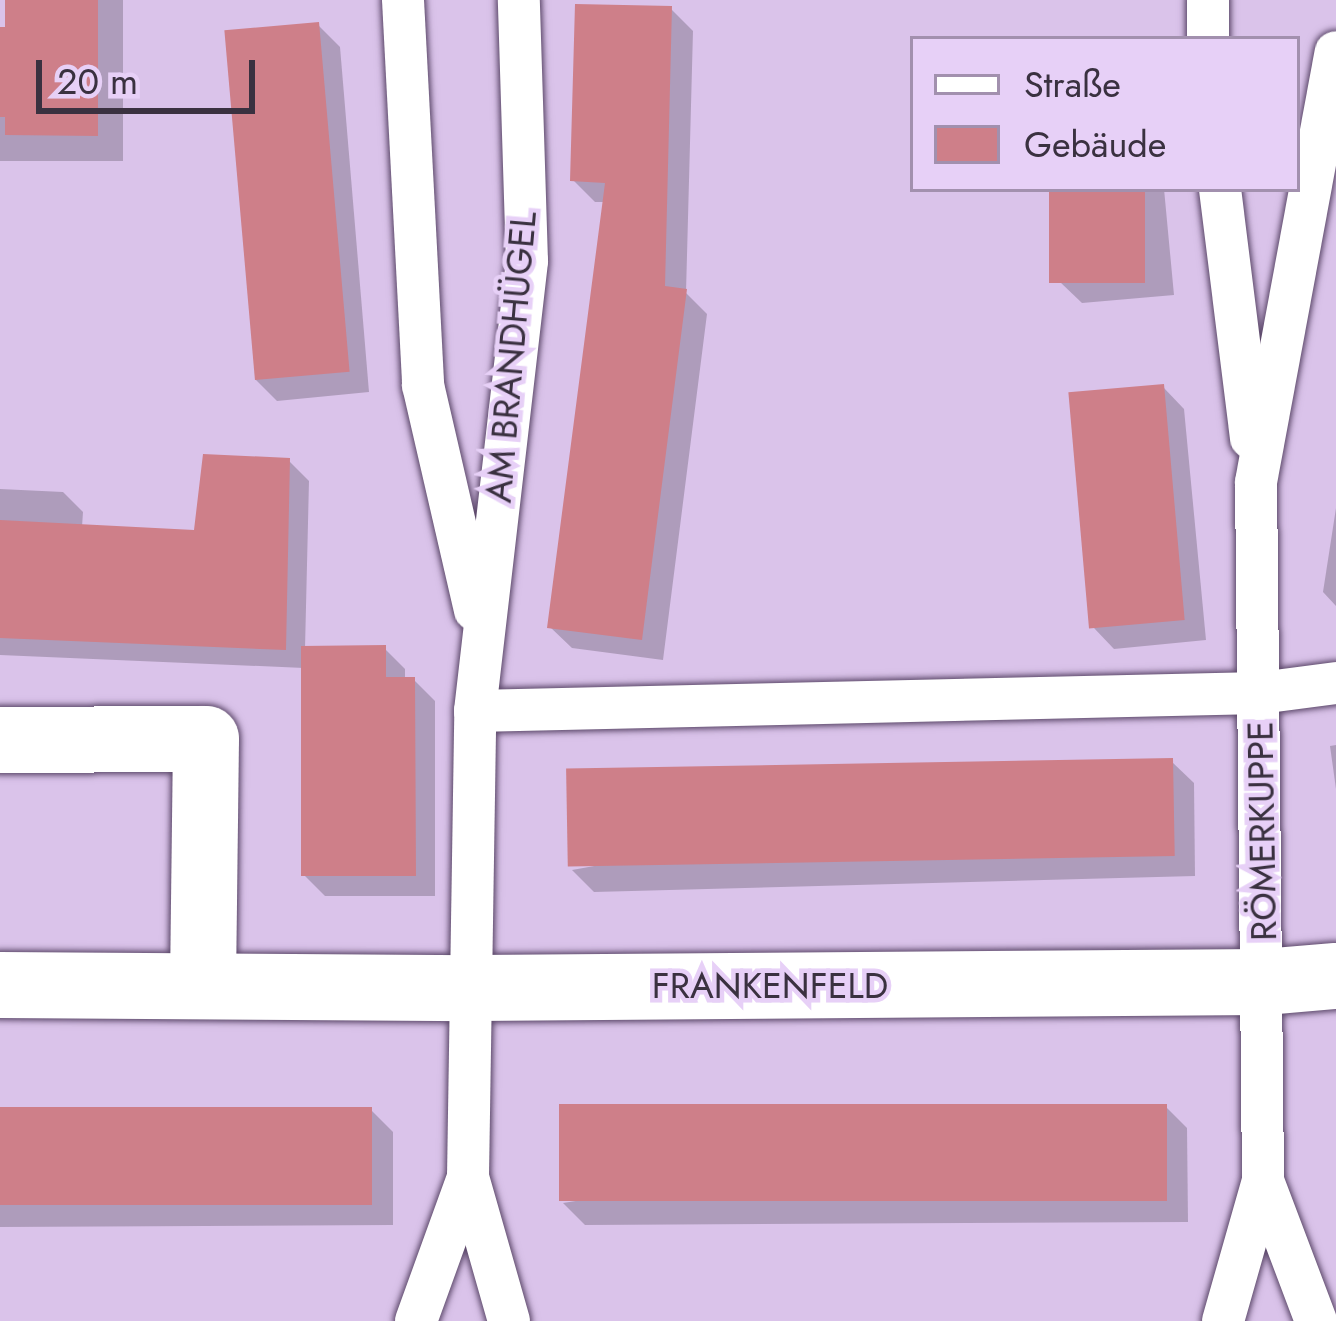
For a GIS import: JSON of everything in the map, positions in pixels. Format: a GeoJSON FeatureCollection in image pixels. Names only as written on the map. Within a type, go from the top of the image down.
{"type":"FeatureCollection","features":[{"type":"Feature","properties":{"kind":"street"},"geometry":{"type":"LineString","coordinates":[[0,740],[206,739],[203,982]]}},
{"type":"Feature","properties":{"kind":"street","name":"FRANKENFELD"},"geometry":{"type":"LineString","coordinates":[[0,985],[203,982],[474,988],[1264,982],[1336,976]]}},
{"type":"Feature","properties":{"kind":"lane","name":"AM BRANDHÜGEL"},"geometry":{"type":"LineString","coordinates":[[403,0],[423,385],[482,641]]}},
{"type":"Feature","properties":{"kind":"lane","name":"AM BRANDHÜGEL"},"geometry":{"type":"LineString","coordinates":[[508,1321],[469,1177],[475,711],[527,261],[519,0]]}},
{"type":"Feature","properties":{"kind":"lane"},"geometry":{"type":"LineString","coordinates":[[1208,0],[1208,36]]}},
{"type":"Feature","properties":{"kind":"lane","name":"RÖMERKUPPE"},"geometry":{"type":"LineString","coordinates":[[1256,482],[1336,52]]}},
{"type":"Feature","properties":{"kind":"lane","name":"RÖMERKUPPE"},"geometry":{"type":"LineString","coordinates":[[1220,192],[1256,482],[1264,982],[1263,1181],[1223,1321]]}},
{"type":"Feature","properties":{"kind":"lane"},"geometry":{"type":"LineString","coordinates":[[475,711],[1260,693],[1336,682]]}},
{"type":"Feature","properties":{"kind":"lane","name":"AM BRANDHÜGEL"},"geometry":{"type":"LineString","coordinates":[[416,1321],[469,1177]]}},
{"type":"Feature","properties":{"kind":"lane","name":"RÖMERKUPPE"},"geometry":{"type":"LineString","coordinates":[[1263,1181],[1316,1321]]}},
{"type":"Feature","properties":{"kind":"building"},"geometry":{"type":"Polygon","coordinates":[[[5,0],[98,0],[98,136],[5,135],[5,117],[0,117],[0,27],[5,27],[5,0]]]}},
{"type":"Feature","properties":{"kind":"building"},"geometry":{"type":"Polygon","coordinates":[[[575,4],[672,6],[665,286],[687,289],[642,640],[547,628],[605,183],[570,181],[575,4]]]}},
{"type":"Feature","properties":{"kind":"building"},"geometry":{"type":"Polygon","coordinates":[[[319,22],[350,372],[255,380],[224,30],[319,22]]]}},
{"type":"Feature","properties":{"kind":"building"},"geometry":{"type":"Polygon","coordinates":[[[1049,192],[1145,192],[1145,283],[1049,283],[1049,192]]]}},
{"type":"Feature","properties":{"kind":"building"},"geometry":{"type":"Polygon","coordinates":[[[1164,384],[1185,620],[1089,628],[1068,392],[1164,384]]]}},
{"type":"Feature","properties":{"kind":"building"},"geometry":{"type":"Polygon","coordinates":[[[203,454],[290,458],[286,650],[0,638],[0,520],[194,530],[203,454]]]}},
{"type":"Feature","properties":{"kind":"building"},"geometry":{"type":"Polygon","coordinates":[[[386,645],[386,677],[415,677],[416,876],[301,876],[301,646],[386,645]]]}},
{"type":"Feature","properties":{"kind":"building"},"geometry":{"type":"Polygon","coordinates":[[[1173,758],[1175,856],[568,867],[566,769],[1173,758]]]}},
{"type":"Feature","properties":{"kind":"building"},"geometry":{"type":"Polygon","coordinates":[[[559,1104],[1167,1104],[1167,1201],[559,1201],[559,1104]]]}},
{"type":"Feature","properties":{"kind":"building"},"geometry":{"type":"Polygon","coordinates":[[[0,1107],[372,1107],[372,1205],[0,1205],[0,1107]]]}}]}
